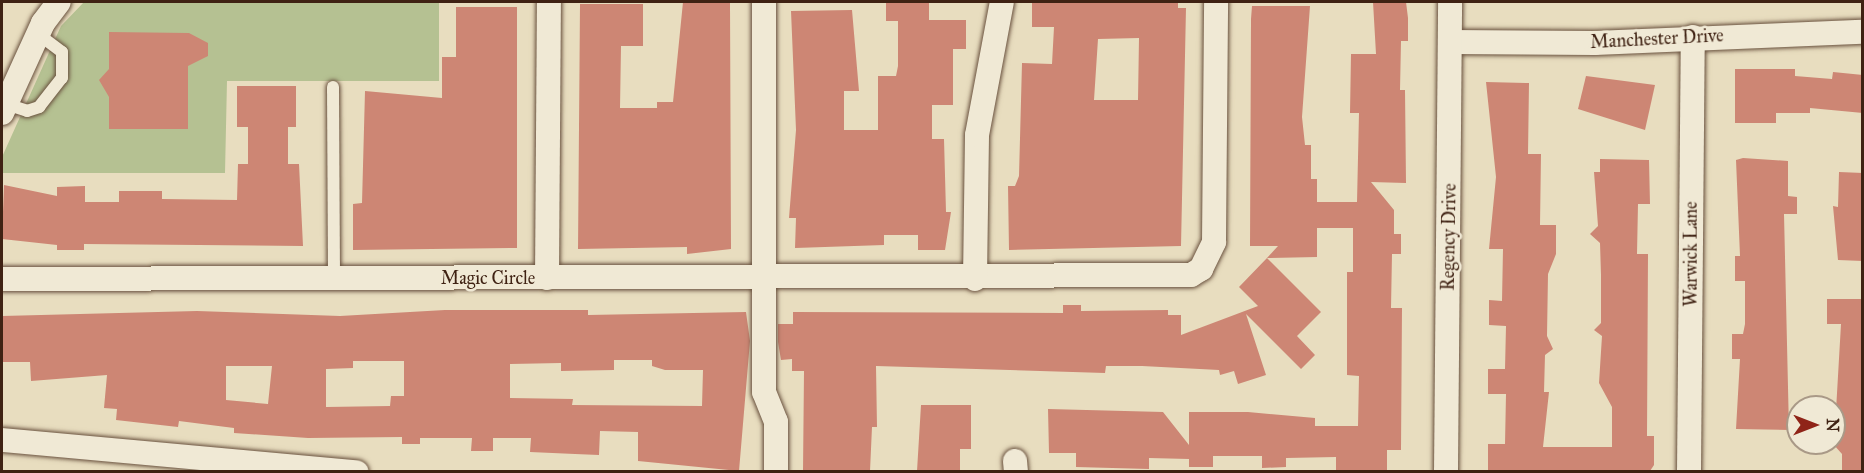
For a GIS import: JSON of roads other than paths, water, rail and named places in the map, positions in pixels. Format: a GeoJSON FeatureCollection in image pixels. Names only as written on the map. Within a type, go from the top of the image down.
{"type":"FeatureCollection","features":[{"type":"Feature","properties":{"kind":"street"},"geometry":{"type":"LineString","coordinates":[[4,109],[38,34],[59,2]]}},
{"type":"Feature","properties":{"kind":"street"},"geometry":{"type":"LineString","coordinates":[[547,278],[549,2]]}},
{"type":"Feature","properties":{"kind":"street"},"geometry":{"type":"LineString","coordinates":[[764,2],[764,392],[776,422],[776,471]]}},
{"type":"Feature","properties":{"kind":"street"},"geometry":{"type":"LineString","coordinates":[[975,279],[977,135],[1002,2]]}},
{"type":"Feature","properties":{"kind":"street","name":"Magic Circle"},"geometry":{"type":"LineString","coordinates":[[2,279],[1177,279],[1201,269],[1215,228],[1216,2]]}},
{"type":"Feature","properties":{"kind":"street","name":"Regency Drive"},"geometry":{"type":"LineString","coordinates":[[1446,471],[1450,2]]}},
{"type":"Feature","properties":{"kind":"street","name":"Manchester Drive"},"geometry":{"type":"LineString","coordinates":[[1450,42],[1863,32]]}},
{"type":"Feature","properties":{"kind":"street","name":"Warwick Lane"},"geometry":{"type":"LineString","coordinates":[[1689,471],[1692,37]]}},
{"type":"Feature","properties":{"kind":"street"},"geometry":{"type":"LineString","coordinates":[[2,440],[357,471]]}},
{"type":"Feature","properties":{"kind":"lane"},"geometry":{"type":"LineString","coordinates":[[4,109],[27,111],[39,107],[62,78],[62,52],[38,34]]}},
{"type":"Feature","properties":{"kind":"lane"},"geometry":{"type":"LineString","coordinates":[[333,87],[334,278]]}}]}
